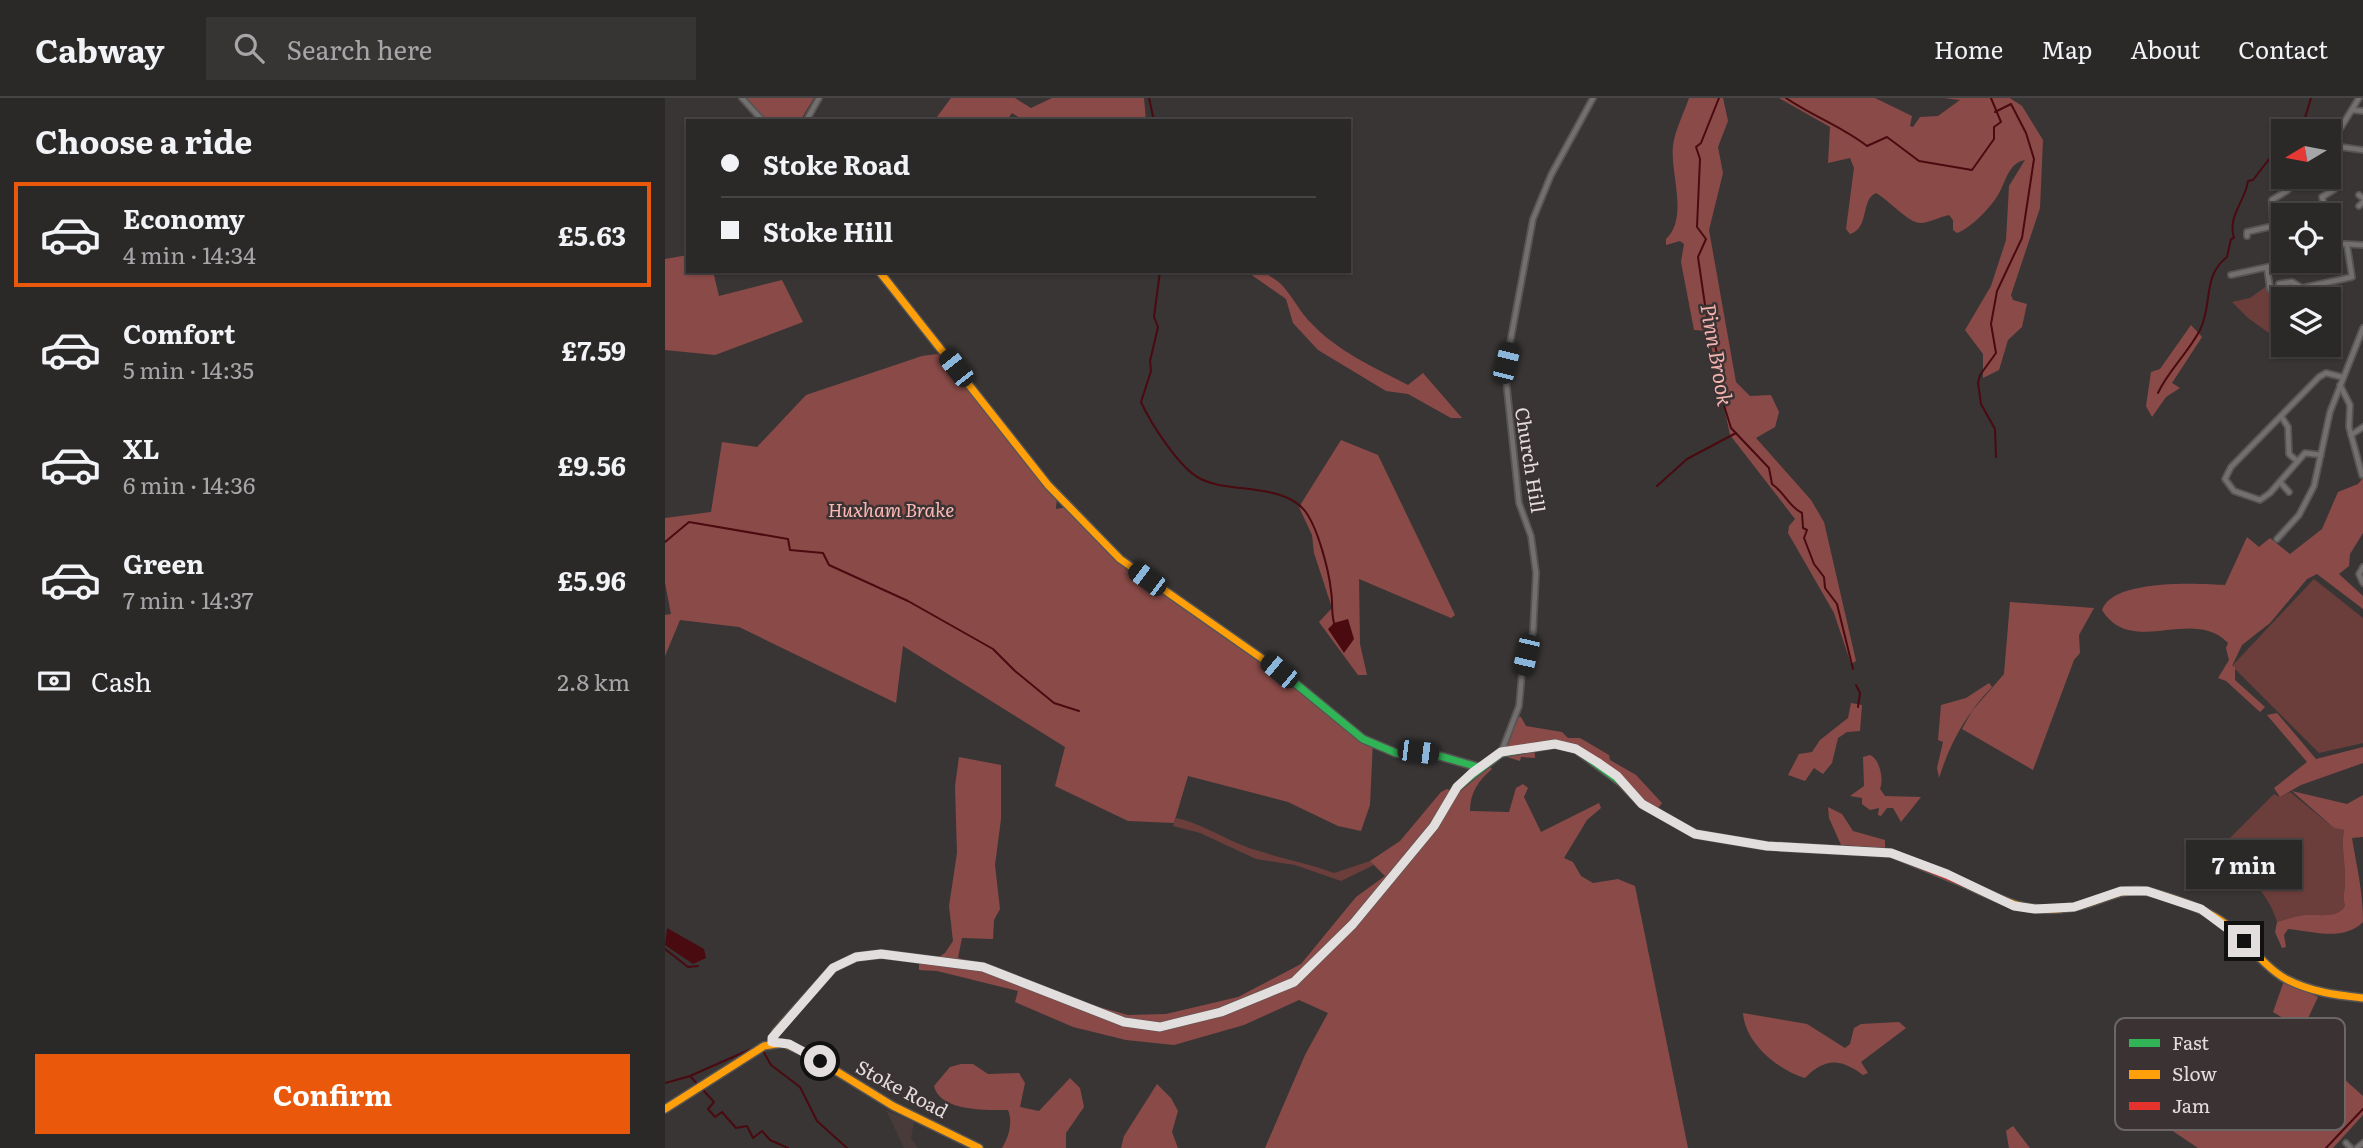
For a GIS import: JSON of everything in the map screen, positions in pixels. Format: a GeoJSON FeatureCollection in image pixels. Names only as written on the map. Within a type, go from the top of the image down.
{"type":"FeatureCollection","features":[{"type":"Feature","properties":{"kind":"street"},"geometry":{"type":"LineString","coordinates":[[741,98],[761,119]]}},
{"type":"Feature","properties":{"kind":"street"},"geometry":{"type":"LineString","coordinates":[[807,119],[818,98]]}},
{"type":"Feature","properties":{"kind":"street","name":"Church Hill"},"geometry":{"type":"LineString","coordinates":[[1501,752],[1519,706],[1522,673],[1533,632],[1536,573],[1531,536],[1519,503],[1505,370],[1533,219],[1551,175],[1593,98]]}},
{"type":"Feature","properties":{"kind":"street"},"geometry":{"type":"LineString","coordinates":[[2359,98],[2336,131],[2332,142],[2341,147],[2363,150]]}},
{"type":"Feature","properties":{"kind":"street"},"geometry":{"type":"LineString","coordinates":[[2352,110],[2363,111]]}},
{"type":"Feature","properties":{"kind":"street"},"geometry":{"type":"LineString","coordinates":[[2322,197],[2335,189]]}},
{"type":"Feature","properties":{"kind":"street"},"geometry":{"type":"LineString","coordinates":[[2272,200],[2288,190]]}},
{"type":"Feature","properties":{"kind":"street"},"geometry":{"type":"LineString","coordinates":[[2316,194],[2322,197],[2324,203]]}},
{"type":"Feature","properties":{"kind":"street"},"geometry":{"type":"LineString","coordinates":[[2265,195],[2272,200]]}},
{"type":"Feature","properties":{"kind":"street"},"geometry":{"type":"LineString","coordinates":[[2245,224],[2247,234],[2271,227]]}},
{"type":"Feature","properties":{"kind":"street"},"geometry":{"type":"LineString","coordinates":[[2341,244],[2363,246]]}},
{"type":"Feature","properties":{"kind":"street"},"geometry":{"type":"LineString","coordinates":[[2307,287],[2353,280],[2347,245]]}},
{"type":"Feature","properties":{"kind":"street"},"geometry":{"type":"LineString","coordinates":[[2231,275],[2271,266]]}},
{"type":"Feature","properties":{"kind":"street"},"geometry":{"type":"LineString","coordinates":[[2266,268],[2270,289]]}},
{"type":"Feature","properties":{"kind":"street"},"geometry":{"type":"LineString","coordinates":[[2249,272],[2251,278]]}},
{"type":"Feature","properties":{"kind":"street"},"geometry":{"type":"LineString","coordinates":[[881,273],[1048,485],[1119,559],[1265,659],[1363,739],[1396,753],[1433,754],[1470,769],[1480,767],[1501,752],[1531,746],[1566,746],[1617,776],[1642,804],[1695,834],[1767,846],[1891,853],[2024,908],[2065,909],[2121,891],[2157,894],[2201,909],[2228,926],[2284,978],[2321,993],[2363,998]]}},
{"type":"Feature","properties":{"kind":"street"},"geometry":{"type":"LineString","coordinates":[[2279,284],[2291,282],[2298,287]]}},
{"type":"Feature","properties":{"kind":"street"},"geometry":{"type":"LineString","coordinates":[[2277,539],[2299,515],[2309,498],[2335,399],[2363,328]]}},
{"type":"Feature","properties":{"kind":"street"},"geometry":{"type":"LineString","coordinates":[[2321,455],[2307,453],[2266,497],[2257,500],[2234,491],[2225,477],[2231,467],[2323,374],[2342,377]]}},
{"type":"Feature","properties":{"kind":"street"},"geometry":{"type":"LineString","coordinates":[[2340,384],[2347,400],[2351,435],[2362,467],[2362,475]]}},
{"type":"Feature","properties":{"kind":"street"},"geometry":{"type":"LineString","coordinates":[[2335,399],[2347,400]]}},
{"type":"Feature","properties":{"kind":"street"},"geometry":{"type":"LineString","coordinates":[[2281,416],[2288,427],[2289,454],[2297,461]]}},
{"type":"Feature","properties":{"kind":"street"},"geometry":{"type":"LineString","coordinates":[[2351,435],[2363,428]]}},
{"type":"Feature","properties":{"kind":"street"},"geometry":{"type":"LineString","coordinates":[[2280,482],[2289,492]]}},
{"type":"Feature","properties":{"kind":"street"},"geometry":{"type":"LineString","coordinates":[[2363,567],[2359,576],[2363,583]]}},
{"type":"Feature","properties":{"kind":"street"},"geometry":{"type":"LineString","coordinates":[[665,1109],[772,1042],[776,1032],[833,968],[856,957],[881,954],[983,967],[1124,1022],[1160,1027],[1221,1012],[1294,982],[1353,924],[1434,826],[1470,769]]}},
{"type":"Feature","properties":{"kind":"street","name":"Stoke Road"},"geometry":{"type":"LineString","coordinates":[[772,1042],[796,1047],[893,1106],[979,1148]]}},
{"type":"Feature","properties":{"kind":"street"},"geometry":{"type":"LineString","coordinates":[[2346,1143],[2351,1148]]}},
{"type":"Feature","properties":{"kind":"street"},"geometry":{"type":"LineString","coordinates":[[2357,1148],[2363,1143]]}},
{"type":"Feature","properties":{"kind":"shaded area"},"geometry":{"type":"Polygon","coordinates":[[[2270,269],[2274,286],[2293,284],[2296,287],[2271,287],[2269,333],[2232,302],[2250,298],[2268,285],[2266,270],[2270,269]]]}},
{"type":"Feature","properties":{"kind":"shaded area"},"geometry":{"type":"Polygon","coordinates":[[[2314,579],[2363,618],[2363,743],[2319,753],[2232,666],[2314,579]]]}},
{"type":"Feature","properties":{"kind":"shaded area"},"geometry":{"type":"Polygon","coordinates":[[[1348,619],[1354,639],[1344,653],[1328,629],[1334,623],[1348,619]]]}},
{"type":"Feature","properties":{"kind":"shaded area"},"geometry":{"type":"Polygon","coordinates":[[[2290,792],[2334,828],[2344,830],[2345,906],[2333,914],[2303,915],[2277,922],[2261,891],[2219,849],[2274,794],[2280,797],[2290,792]]]}},
{"type":"Feature","properties":{"kind":"shaded area"},"geometry":{"type":"Polygon","coordinates":[[[1176,818],[1197,824],[1246,847],[1334,873],[1370,861],[1374,865],[1341,881],[1295,865],[1256,859],[1200,833],[1173,826],[1176,818]]]}},
{"type":"Feature","properties":{"kind":"shaded area"},"geometry":{"type":"Polygon","coordinates":[[[667,928],[704,949],[706,958],[693,964],[665,945],[667,928]]]}},
{"type":"Feature","properties":{"kind":"shaded area"},"geometry":{"type":"Polygon","coordinates":[[[886,1110],[914,1122],[911,1138],[918,1148],[904,1148],[886,1110]]]}},
{"type":"Feature","properties":{"kind":"green space"},"geometry":{"type":"Polygon","coordinates":[[[746,98],[814,98],[801,119],[764,119],[746,98]]]}},
{"type":"Feature","properties":{"kind":"green space"},"geometry":{"type":"Polygon","coordinates":[[[951,98],[1015,98],[1031,108],[1052,98],[1144,98],[1146,119],[1022,119],[1012,113],[1008,119],[935,119],[951,98]]]}},
{"type":"Feature","properties":{"kind":"green space"},"geometry":{"type":"Polygon","coordinates":[[[1689,98],[1723,98],[1728,121],[1718,147],[1723,173],[1709,230],[1736,382],[1750,396],[1771,395],[1779,412],[1775,427],[1756,438],[1811,500],[1824,522],[1856,661],[1851,664],[1834,613],[1788,533],[1789,526],[1795,519],[1730,435],[1708,331],[1694,330],[1681,262],[1684,244],[1680,241],[1666,245],[1666,239],[1673,230],[1678,207],[1673,146],[1689,98]]]}},
{"type":"Feature","properties":{"kind":"green space"},"geometry":{"type":"Polygon","coordinates":[[[1779,98],[1875,98],[1912,116],[1910,126],[1913,127],[1920,117],[1938,116],[1960,100],[1944,98],[2010,98],[2022,106],[2043,140],[2040,208],[2011,295],[2013,300],[2027,304],[2022,327],[2008,340],[1999,370],[1983,378],[1983,354],[1965,330],[1991,286],[2006,240],[2009,186],[2025,160],[2011,169],[1998,195],[1985,211],[1957,233],[1953,230],[1953,220],[1949,215],[1917,223],[1876,193],[1868,202],[1860,226],[1850,234],[1846,229],[1854,168],[1850,158],[1828,163],[1830,127],[1779,98]]]}},
{"type":"Feature","properties":{"kind":"green space"},"geometry":{"type":"Polygon","coordinates":[[[686,255],[686,273],[713,273],[719,296],[782,280],[803,322],[715,355],[665,350],[665,259],[686,255]]]}},
{"type":"Feature","properties":{"kind":"green space"},"geometry":{"type":"Polygon","coordinates":[[[1249,273],[1262,273],[1278,281],[1321,333],[1357,358],[1408,385],[1423,373],[1462,418],[1451,418],[1408,394],[1386,391],[1318,350],[1293,323],[1286,299],[1249,273]]]}},
{"type":"Feature","properties":{"kind":"green space"},"geometry":{"type":"Polygon","coordinates":[[[2191,325],[2202,337],[2172,383],[2180,388],[2166,397],[2152,417],[2146,406],[2151,372],[2160,369],[2191,325]]]}},
{"type":"Feature","properties":{"kind":"green space","name":"Huxham Brake"},"geometry":{"type":"Polygon","coordinates":[[[945,353],[1057,497],[1056,509],[1067,507],[1104,543],[1158,584],[1247,642],[1334,717],[1373,740],[1370,805],[1361,831],[1338,826],[1288,802],[1188,776],[1174,823],[1128,821],[1055,786],[1065,747],[903,646],[896,703],[739,627],[680,620],[665,656],[665,615],[671,614],[665,583],[665,518],[711,512],[722,442],[757,447],[806,395],[922,356],[945,353]]]}},
{"type":"Feature","properties":{"kind":"green space"},"geometry":{"type":"Polygon","coordinates":[[[1341,440],[1378,455],[1455,615],[1451,618],[1359,579],[1360,644],[1367,675],[1358,675],[1319,622],[1332,608],[1314,553],[1312,535],[1299,507],[1341,440]]]}},
{"type":"Feature","properties":{"kind":"green space"},"geometry":{"type":"Polygon","coordinates":[[[2363,478],[2363,533],[2350,554],[2349,566],[2339,574],[2363,596],[2363,609],[2317,574],[2307,579],[2270,623],[2242,645],[2232,666],[2235,667],[2235,680],[2265,707],[2260,712],[2226,681],[2218,678],[2229,660],[2226,648],[2228,643],[2213,633],[2197,629],[2146,632],[2129,630],[2115,624],[2102,610],[2109,600],[2138,588],[2176,584],[2225,585],[2247,537],[2259,547],[2270,538],[2290,554],[2322,529],[2338,492],[2358,484],[2363,478]]]}},
{"type":"Feature","properties":{"kind":"green space"},"geometry":{"type":"Polygon","coordinates":[[[2010,602],[2094,608],[2079,635],[2080,653],[2074,660],[2033,770],[1962,729],[1972,711],[2004,674],[2010,602]]]}},
{"type":"Feature","properties":{"kind":"green space"},"geometry":{"type":"Polygon","coordinates":[[[1989,683],[1992,687],[1960,730],[1939,778],[1937,768],[1943,742],[1938,740],[1941,705],[1966,698],[1989,683]]]}},
{"type":"Feature","properties":{"kind":"green space"},"geometry":{"type":"Polygon","coordinates":[[[1851,703],[1862,705],[1860,731],[1847,732],[1838,738],[1832,763],[1823,774],[1814,768],[1805,781],[1788,775],[1799,754],[1812,752],[1820,740],[1848,718],[1851,703]]]}},
{"type":"Feature","properties":{"kind":"green space"},"geometry":{"type":"Polygon","coordinates":[[[2277,713],[2316,759],[2363,747],[2363,763],[2301,785],[2280,797],[2274,788],[2307,762],[2267,715],[2277,713]]]}},
{"type":"Feature","properties":{"kind":"green space"},"geometry":{"type":"Polygon","coordinates":[[[1512,717],[1521,717],[1526,726],[1562,732],[1568,738],[1580,738],[1636,775],[1662,803],[1656,811],[1603,764],[1576,747],[1534,742],[1535,758],[1521,757],[1520,761],[1507,757],[1509,752],[1501,748],[1512,717]]]}},
{"type":"Feature","properties":{"kind":"green space"},"geometry":{"type":"Polygon","coordinates":[[[1870,755],[1879,765],[1882,780],[1880,789],[1885,796],[1921,797],[1901,822],[1893,808],[1887,808],[1881,816],[1878,815],[1879,808],[1870,810],[1862,804],[1862,798],[1850,796],[1864,786],[1863,757],[1870,755]]]}},
{"type":"Feature","properties":{"kind":"green space"},"geometry":{"type":"Polygon","coordinates":[[[959,757],[1001,765],[1001,819],[995,865],[1000,909],[994,920],[993,939],[962,938],[958,958],[994,966],[1078,1001],[1128,1015],[1166,1014],[1238,997],[1301,964],[1356,897],[1385,876],[1370,861],[1400,841],[1441,792],[1447,789],[1458,793],[1490,767],[1492,769],[1473,793],[1470,811],[1509,812],[1516,788],[1523,784],[1528,788],[1524,797],[1541,832],[1599,803],[1601,808],[1587,820],[1564,858],[1573,862],[1581,876],[1593,883],[1618,879],[1635,886],[1688,1148],[1265,1148],[1305,1055],[1328,1013],[1299,1000],[1244,1025],[1174,1045],[1126,1040],[1073,1027],[1015,1002],[1018,991],[937,971],[919,970],[919,960],[931,962],[945,953],[953,941],[949,906],[957,853],[955,786],[959,757]]]}},
{"type":"Feature","properties":{"kind":"green space"},"geometry":{"type":"Polygon","coordinates":[[[2292,791],[2347,804],[2363,795],[2363,837],[2352,838],[2361,890],[2363,922],[2337,934],[2288,929],[2284,935],[2286,947],[2282,948],[2275,932],[2277,922],[2303,915],[2333,914],[2345,906],[2344,830],[2334,828],[2292,791]]]}},
{"type":"Feature","properties":{"kind":"green space"},"geometry":{"type":"Polygon","coordinates":[[[1828,807],[1842,814],[1853,831],[1885,840],[1885,848],[1841,845],[1829,818],[1828,807]]]}},
{"type":"Feature","properties":{"kind":"green space"},"geometry":{"type":"Polygon","coordinates":[[[2284,981],[2318,997],[2308,1018],[2283,1018],[2273,1012],[2284,981]]]}},
{"type":"Feature","properties":{"kind":"green space"},"geometry":{"type":"Polygon","coordinates":[[[1743,1013],[1807,1024],[1845,1048],[1850,1044],[1854,1028],[1861,1024],[1899,1022],[1906,1028],[1861,1062],[1868,1073],[1863,1075],[1847,1065],[1833,1063],[1819,1067],[1805,1078],[1784,1069],[1756,1045],[1745,1024],[1743,1013]]]}},
{"type":"Feature","properties":{"kind":"green space"},"geometry":{"type":"Polygon","coordinates":[[[973,1064],[988,1074],[1019,1073],[1025,1083],[1020,1107],[1039,1111],[1070,1078],[1080,1088],[1084,1107],[1066,1133],[1066,1148],[1002,1148],[1009,1129],[1008,1110],[955,1105],[945,1101],[934,1086],[950,1067],[973,1064]]]}},
{"type":"Feature","properties":{"kind":"green space"},"geometry":{"type":"Polygon","coordinates":[[[2345,1080],[2363,1096],[2363,1115],[2333,1148],[2198,1148],[2171,1130],[2345,1130],[2345,1080]]]}},
{"type":"Feature","properties":{"kind":"green space"},"geometry":{"type":"Polygon","coordinates":[[[1157,1084],[1171,1098],[1178,1111],[1172,1132],[1178,1148],[1121,1148],[1124,1136],[1157,1084]]]}},
{"type":"Feature","properties":{"kind":"green space"},"geometry":{"type":"Polygon","coordinates":[[[2013,1126],[2030,1148],[2009,1148],[2006,1131],[2013,1126]]]}},
{"type":"Feature","properties":{"kind":"waterway"},"geometry":{"type":"LineString","coordinates":[[1149,98],[1154,119]]}},
{"type":"Feature","properties":{"kind":"waterway","name":"Pinn Brook"},"geometry":{"type":"LineString","coordinates":[[1719,98],[1701,143],[1696,147],[1700,159],[1697,227],[1706,239],[1698,257],[1706,312],[1721,368],[1723,402],[1731,428],[1769,468],[1772,484],[1802,513],[1803,528],[1807,530],[1804,538],[1814,564],[1824,577],[1825,588],[1837,604],[1853,669]]}},
{"type":"Feature","properties":{"kind":"waterway","name":"Pinn Brook"},"geometry":{"type":"LineString","coordinates":[[1786,98],[1867,146],[1887,137],[1919,161],[1972,170],[1994,139],[1994,127],[2001,122],[1991,98]]}},
{"type":"Feature","properties":{"kind":"waterway"},"geometry":{"type":"LineString","coordinates":[[2305,119],[2311,98]]}},
{"type":"Feature","properties":{"kind":"waterway"},"geometry":{"type":"LineString","coordinates":[[1995,112],[2011,104],[2026,133],[2034,159],[2022,238],[1997,291],[1991,324],[1996,353],[1980,375],[1978,383],[1981,404],[1995,429],[1996,457]]}},
{"type":"Feature","properties":{"kind":"waterway"},"geometry":{"type":"LineString","coordinates":[[2158,393],[2200,330],[2211,282],[2219,265],[2227,257],[2231,239],[2234,238],[2233,222],[2248,181],[2253,180],[2271,157]]}},
{"type":"Feature","properties":{"kind":"waterway"},"geometry":{"type":"LineString","coordinates":[[1160,273],[1154,317],[1158,327],[1150,361],[1151,371],[1141,402],[1166,444],[1183,465],[1199,478],[1224,486],[1283,496],[1305,511],[1325,561],[1334,623]]}},
{"type":"Feature","properties":{"kind":"waterway"},"geometry":{"type":"LineString","coordinates":[[1657,486],[1687,459],[1736,433]]}},
{"type":"Feature","properties":{"kind":"waterway"},"geometry":{"type":"LineString","coordinates":[[665,542],[689,522],[788,539],[790,550],[823,553],[829,565],[908,601],[993,649],[1054,703],[1079,711]]}},
{"type":"Feature","properties":{"kind":"waterway","name":"Pinn Brook"},"geometry":{"type":"LineString","coordinates":[[1856,685],[1860,693],[1858,707]]}},
{"type":"Feature","properties":{"kind":"waterway"},"geometry":{"type":"LineString","coordinates":[[665,949],[688,967],[698,966]]}},
{"type":"Feature","properties":{"kind":"waterway"},"geometry":{"type":"LineString","coordinates":[[665,1083],[690,1076],[758,1046]]}},
{"type":"Feature","properties":{"kind":"waterway"},"geometry":{"type":"LineString","coordinates":[[762,1049],[771,1065],[800,1087],[817,1121],[847,1148]]}},
{"type":"Feature","properties":{"kind":"waterway"},"geometry":{"type":"LineString","coordinates":[[691,1077],[699,1086]]}},
{"type":"Feature","properties":{"kind":"waterway"},"geometry":{"type":"LineString","coordinates":[[703,1090],[714,1102],[708,1109],[715,1117],[722,1112],[736,1128],[747,1126],[753,1138],[762,1131],[770,1140],[788,1148]]}},
{"type":"Feature","properties":{"kind":"waterway"},"geometry":{"type":"LineString","coordinates":[[2345,1128],[2363,1109]]}},
{"type":"Feature","properties":{"kind":"waterway"},"geometry":{"type":"LineString","coordinates":[[2326,1148],[2343,1130]]}},
{"type":"Feature","properties":{"kind":"traffic: fast"},"geometry":{"type":"LineString","coordinates":[[1284,674],[1363,739],[1396,753],[1433,754],[1478,767]]}},
{"type":"Feature","properties":{"kind":"traffic: fast"},"geometry":{"type":"LineString","coordinates":[[1260,996],[1294,982],[1353,924],[1434,826],[1457,787],[1501,753],[1555,744],[1576,749],[1622,783]]}},
{"type":"Feature","properties":{"kind":"traffic: slow"},"geometry":{"type":"LineString","coordinates":[[881,273],[1048,485],[1120,559],[1284,674]]}},
{"type":"Feature","properties":{"kind":"traffic: slow"},"geometry":{"type":"LineString","coordinates":[[1966,884],[2005,901],[2043,909],[2083,905],[2130,891],[2150,892],[2190,905],[2219,919],[2270,968],[2286,979],[2314,990],[2363,998]]}},
{"type":"Feature","properties":{"kind":"traffic: slow"},"geometry":{"type":"LineString","coordinates":[[772,1042],[776,1032],[833,968],[856,957],[882,954],[983,967],[1124,1022],[1160,1027],[1221,1012],[1260,996]]}},
{"type":"Feature","properties":{"kind":"traffic: slow"},"geometry":{"type":"LineString","coordinates":[[665,1109],[764,1046],[783,1043],[807,1053],[893,1106],[979,1148]]}},
{"type":"Feature","properties":{"kind":"traffic: jam"},"geometry":{"type":"LineString","coordinates":[[1622,783],[1642,804],[1695,834],[1767,846],[1891,853],[1966,884]]}},
{"type":"Feature","properties":{"kind":"route"},"geometry":{"type":"LineString","coordinates":[[820,1061],[789,1044],[772,1042],[772,1038],[823,977],[833,968],[856,957],[881,954],[983,967],[1124,1022],[1160,1027],[1221,1012],[1294,982],[1371,903],[1434,826],[1457,787],[1501,752],[1531,746],[1555,744],[1576,749],[1617,776],[1642,804],[1695,834],[1726,842],[1767,846],[1891,853],[2024,908],[2051,911],[2079,906],[2111,893],[2147,891],[2201,909],[2228,926],[2244,941]]}}]}
